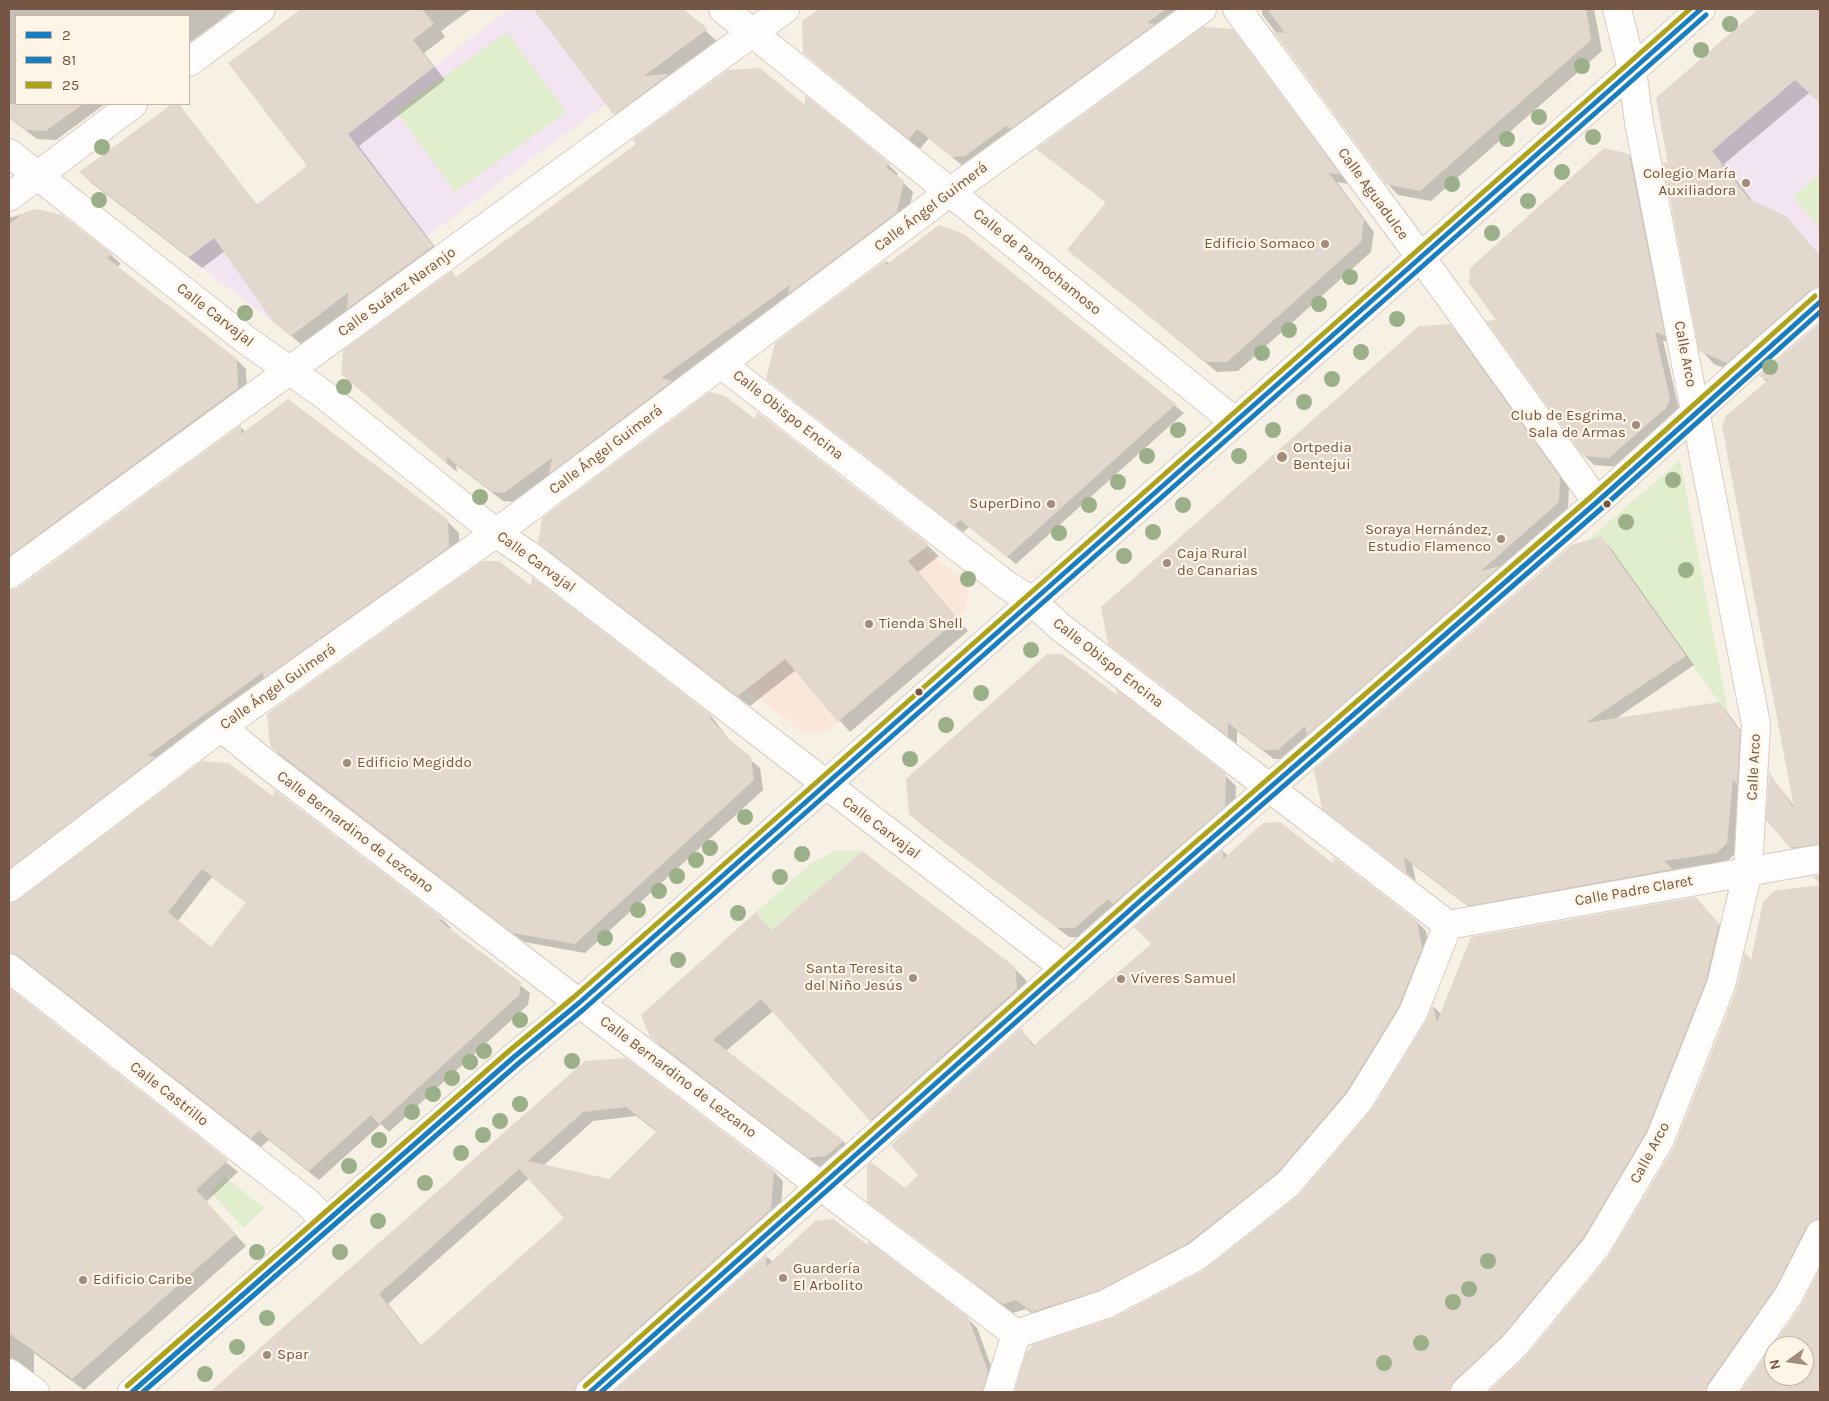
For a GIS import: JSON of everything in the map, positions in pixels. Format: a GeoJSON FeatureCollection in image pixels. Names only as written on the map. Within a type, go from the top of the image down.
{"type":"FeatureCollection","features":[{"type":"Feature","properties":{"kind":"street"},"geometry":{"type":"LineString","coordinates":[[190,61],[261,9]]}},
{"type":"Feature","properties":{"kind":"street","name":"Calle de Pamochamoso"},"geometry":{"type":"LineString","coordinates":[[723,9],[1234,421]]}},
{"type":"Feature","properties":{"kind":"street","name":"Calle Suárez Naranjo"},"geometry":{"type":"LineString","coordinates":[[9,575],[290,372],[785,9]]}},
{"type":"Feature","properties":{"kind":"street","name":"Calle Ángel Guimerá"},"geometry":{"type":"LineString","coordinates":[[9,888],[221,727],[496,533],[950,192],[1202,9]]}},
{"type":"Feature","properties":{"kind":"street","name":"Calle Aguadulce"},"geometry":{"type":"LineString","coordinates":[[1237,9],[1419,258],[1447,293],[1597,502]]}},
{"type":"Feature","properties":{"kind":"street","name":"Calle Arco"},"geometry":{"type":"LineString","coordinates":[[1465,1392],[1513,1347],[1596,1247],[1660,1139],[1721,985],[1748,871],[1756,724],[1640,122],[1632,70],[1617,9]]}},
{"type":"Feature","properties":{"kind":"street"},"geometry":{"type":"LineString","coordinates":[[132,1392],[514,1057],[579,1003],[1031,600],[1701,9]]}},
{"type":"Feature","properties":{"kind":"street"},"geometry":{"type":"LineString","coordinates":[[9,197],[132,105]]}},
{"type":"Feature","properties":{"kind":"street","name":"Calle Carvajal"},"geometry":{"type":"LineString","coordinates":[[9,153],[290,372],[323,394],[496,533],[534,559],[1066,969]]}},
{"type":"Feature","properties":{"kind":"street"},"geometry":{"type":"LineString","coordinates":[[590,1392],[1270,788],[1597,502],[1820,302]]}},
{"type":"Feature","properties":{"kind":"street","name":"Calle Obispo Encina"},"geometry":{"type":"LineString","coordinates":[[721,364],[1001,580],[1031,600],[1059,626],[1448,925]]}},
{"type":"Feature","properties":{"kind":"street","name":"Calle Bernardino de Lezcano"},"geometry":{"type":"LineString","coordinates":[[221,727],[579,1003],[1016,1334]]}},
{"type":"Feature","properties":{"kind":"street","name":"Calle Padre Claret"},"geometry":{"type":"LineString","coordinates":[[1448,925],[1820,859]]}},
{"type":"Feature","properties":{"kind":"street"},"geometry":{"type":"LineString","coordinates":[[998,1392],[1016,1334],[1106,1304],[1197,1256],[1288,1184],[1360,1101],[1413,1013],[1448,925]]}},
{"type":"Feature","properties":{"kind":"street","name":"Calle Castrillo"},"geometry":{"type":"LineString","coordinates":[[9,968],[307,1202],[326,1222]]}},
{"type":"Feature","properties":{"kind":"street"},"geometry":{"type":"LineString","coordinates":[[1721,1392],[1789,1296],[1820,1234]]}},
{"type":"Feature","properties":{"kind":"street"},"geometry":{"type":"LineString","coordinates":[[9,1373],[35,1392]]}},
{"type":"Feature","properties":{"kind":"shaded area"},"geometry":{"type":"Polygon","coordinates":[[[509,9],[683,9],[708,29],[291,336],[189,257],[509,9]]]}},
{"type":"Feature","properties":{"kind":"shaded area","name":"Colegio María Auxiliadora"},"geometry":{"type":"Polygon","coordinates":[[[1758,9],[1820,9],[1820,269],[1718,359],[1705,353],[1656,98],[1758,9]]]}},
{"type":"Feature","properties":{"kind":"shaded area"},"geometry":{"type":"Polygon","coordinates":[[[923,549],[967,583],[968,598],[965,609],[958,619],[830,729],[816,733],[802,732],[747,689],[923,549]]]}},
{"type":"Feature","properties":{"kind":"green space"},"geometry":{"type":"Polygon","coordinates":[[[507,32],[566,112],[455,192],[396,111],[507,32]]]}},
{"type":"Feature","properties":{"kind":"green space"},"geometry":{"type":"Polygon","coordinates":[[[1820,173],[1820,228],[1793,197],[1820,173]]]}},
{"type":"Feature","properties":{"kind":"green space"},"geometry":{"type":"Polygon","coordinates":[[[1680,460],[1729,716],[1601,537],[1588,540],[1680,460]]]}},
{"type":"Feature","properties":{"kind":"green space"},"geometry":{"type":"Polygon","coordinates":[[[835,851],[862,851],[771,931],[756,912],[813,862],[835,851]]]}},
{"type":"Feature","properties":{"kind":"green space"},"geometry":{"type":"Polygon","coordinates":[[[224,1176],[264,1208],[243,1228],[211,1192],[224,1176]]]}},
{"type":"Feature","properties":{"kind":"building"},"geometry":{"type":"Polygon","coordinates":[[[301,9],[422,9],[434,24],[413,40],[434,67],[348,134],[433,246],[347,309],[348,293],[291,336],[274,323],[214,238],[189,257],[79,172],[171,105],[180,105],[257,205],[307,166],[228,63],[301,9]]]}},
{"type":"Feature","properties":{"kind":"building"},"geometry":{"type":"Polygon","coordinates":[[[533,9],[683,9],[708,29],[644,76],[669,74],[614,115],[533,9]]]}},
{"type":"Feature","properties":{"kind":"building"},"geometry":{"type":"Polygon","coordinates":[[[819,9],[1166,9],[1147,23],[1155,24],[1010,129],[1006,126],[965,156],[952,157],[917,129],[909,139],[803,53],[802,21],[819,9]]]}},
{"type":"Feature","properties":{"kind":"building"},"geometry":{"type":"Polygon","coordinates":[[[1267,9],[1586,9],[1591,40],[1420,191],[1386,184],[1274,32],[1285,33],[1267,9]]]}},
{"type":"Feature","properties":{"kind":"building","name":"Colegio María Auxiliadora"},"geometry":{"type":"Polygon","coordinates":[[[1758,9],[1820,9],[1820,103],[1795,80],[1712,151],[1749,199],[1786,216],[1820,256],[1820,287],[1810,290],[1727,363],[1699,351],[1663,162],[1668,163],[1656,98],[1758,9]]]}},
{"type":"Feature","properties":{"kind":"building"},"geometry":{"type":"Polygon","coordinates":[[[1203,27],[1233,29],[1341,175],[1329,173],[1364,220],[1361,242],[1227,362],[1206,362],[1067,250],[1106,202],[1036,149],[1203,27]]]}},
{"type":"Feature","properties":{"kind":"building"},"geometry":{"type":"Polygon","coordinates":[[[760,68],[805,105],[805,95],[889,163],[886,167],[904,181],[897,212],[788,294],[790,285],[661,378],[672,381],[549,474],[552,458],[504,493],[492,492],[447,457],[447,464],[341,374],[343,350],[452,271],[456,277],[636,144],[633,139],[728,70],[760,68]]]}},
{"type":"Feature","properties":{"kind":"building"},"geometry":{"type":"Polygon","coordinates":[[[9,104],[82,105],[46,131],[26,130],[9,117],[9,104]]]}},
{"type":"Feature","properties":{"kind":"building"},"geometry":{"type":"Polygon","coordinates":[[[1604,148],[1629,154],[1665,336],[1655,332],[1670,399],[1666,408],[1609,458],[1583,456],[1486,321],[1496,320],[1469,283],[1470,268],[1604,148]]]}},
{"type":"Feature","properties":{"kind":"building"},"geometry":{"type":"Polygon","coordinates":[[[36,209],[62,215],[112,254],[107,258],[237,359],[238,388],[9,556],[9,224],[25,212],[36,209]]]}},
{"type":"Feature","properties":{"kind":"building"},"geometry":{"type":"Polygon","coordinates":[[[939,225],[964,234],[1176,404],[1007,557],[960,520],[954,525],[766,379],[775,343],[887,259],[885,266],[939,225]]]}},
{"type":"Feature","properties":{"kind":"building"},"geometry":{"type":"Polygon","coordinates":[[[1820,323],[1820,844],[1790,848],[1766,820],[1769,772],[1794,808],[1722,426],[1726,416],[1768,380],[1759,376],[1820,323]]]}},
{"type":"Feature","properties":{"kind":"building"},"geometry":{"type":"Polygon","coordinates":[[[1450,324],[1560,477],[1559,502],[1481,571],[1500,566],[1307,735],[1305,726],[1278,750],[1263,750],[1228,723],[1228,736],[1108,644],[1101,607],[1419,326],[1450,324]]]}},
{"type":"Feature","properties":{"kind":"building"},"geometry":{"type":"Polygon","coordinates":[[[710,392],[725,396],[755,419],[757,412],[929,545],[908,561],[958,619],[838,722],[785,659],[738,696],[538,543],[542,518],[710,392]]]}},
{"type":"Feature","properties":{"kind":"building"},"geometry":{"type":"Polygon","coordinates":[[[288,399],[448,520],[449,547],[264,678],[263,672],[147,756],[156,757],[9,869],[9,590],[18,588],[241,425],[241,434],[288,399]]]}},
{"type":"Feature","properties":{"kind":"building"},"geometry":{"type":"Polygon","coordinates":[[[1601,536],[1686,656],[1586,723],[1719,702],[1740,731],[1737,784],[1733,779],[1727,843],[1717,853],[1664,861],[1672,869],[1468,906],[1404,857],[1407,874],[1322,809],[1314,770],[1572,545],[1601,536]]]}},
{"type":"Feature","properties":{"kind":"building"},"geometry":{"type":"Polygon","coordinates":[[[483,561],[499,561],[531,586],[532,577],[712,716],[710,718],[730,740],[751,757],[754,780],[575,944],[513,933],[270,746],[267,714],[483,561]]]}},
{"type":"Feature","properties":{"kind":"building"},"geometry":{"type":"Polygon","coordinates":[[[1047,654],[1062,654],[1117,695],[1116,689],[1226,774],[1225,806],[1113,904],[1108,899],[1075,928],[1057,928],[909,814],[906,779],[1047,654]]]}},
{"type":"Feature","properties":{"kind":"building"},"geometry":{"type":"Polygon","coordinates":[[[202,761],[228,763],[274,797],[273,789],[446,921],[437,919],[521,982],[519,995],[379,1124],[371,1115],[309,1171],[259,1131],[251,1138],[19,956],[9,953],[9,903],[18,900],[202,761]],[[202,869],[168,912],[211,947],[246,902],[202,869]]]}},
{"type":"Feature","properties":{"kind":"building"},"geometry":{"type":"Polygon","coordinates":[[[1280,822],[1334,864],[1332,856],[1417,921],[1422,948],[1399,1006],[1346,1092],[1277,1173],[1188,1243],[1100,1290],[1032,1312],[1016,1300],[1003,1304],[867,1202],[867,1166],[871,1162],[905,1188],[918,1175],[891,1145],[1021,1028],[1033,1046],[1151,944],[1134,927],[1223,849],[1223,859],[1263,823],[1280,822]]]}},
{"type":"Feature","properties":{"kind":"building"},"geometry":{"type":"Polygon","coordinates":[[[862,851],[1015,967],[1017,989],[870,1121],[761,999],[713,1040],[844,1141],[826,1156],[809,1158],[650,1037],[641,1015],[756,912],[771,931],[862,851]]]}},
{"type":"Feature","properties":{"kind":"building"},"geometry":{"type":"Polygon","coordinates":[[[1820,875],[1820,885],[1813,876],[1820,875]]]}},
{"type":"Feature","properties":{"kind":"building"},"geometry":{"type":"Polygon","coordinates":[[[1820,885],[1820,1219],[1812,1221],[1806,1227],[1776,1287],[1708,1383],[1706,1392],[1488,1392],[1525,1357],[1608,1257],[1674,1147],[1736,991],[1745,952],[1751,960],[1763,902],[1774,891],[1820,885]]]}},
{"type":"Feature","properties":{"kind":"building"},"geometry":{"type":"Polygon","coordinates":[[[1696,897],[1719,924],[1706,980],[1646,1132],[1583,1238],[1502,1336],[1454,1381],[1450,1392],[1014,1392],[1026,1353],[1034,1344],[1113,1318],[1204,1270],[1300,1194],[1372,1109],[1426,1021],[1433,1005],[1437,1022],[1471,937],[1696,897]]]}},
{"type":"Feature","properties":{"kind":"building"},"geometry":{"type":"Polygon","coordinates":[[[9,988],[228,1160],[196,1190],[236,1234],[72,1379],[9,1333],[9,988]]]}},
{"type":"Feature","properties":{"kind":"building"},"geometry":{"type":"Polygon","coordinates":[[[626,1058],[774,1171],[771,1209],[580,1380],[575,1392],[210,1392],[585,1061],[626,1058]],[[626,1107],[583,1112],[528,1161],[609,1179],[657,1131],[626,1107]],[[519,1169],[379,1294],[420,1346],[564,1218],[519,1169]]]}},
{"type":"Feature","properties":{"kind":"building"},"geometry":{"type":"Polygon","coordinates":[[[833,1219],[868,1245],[868,1241],[968,1317],[988,1371],[983,1392],[613,1392],[767,1255],[766,1267],[815,1221],[833,1219]]]}},
{"type":"Feature","properties":{"kind":"building"},"geometry":{"type":"Polygon","coordinates":[[[1820,1268],[1820,1392],[1740,1392],[1764,1358],[1764,1386],[1814,1386],[1814,1336],[1779,1336],[1802,1304],[1820,1268]]]}},
{"type":"Feature","properties":{"kind":"transit line","name":"25"},"geometry":{"type":"LineString","coordinates":[[127,1386],[509,1051],[574,997],[1690,9]]}},
{"type":"Feature","properties":{"kind":"transit line","name":"2"},"geometry":{"type":"LineString","coordinates":[[132,1392],[514,1057],[579,1003],[1701,9]]}},
{"type":"Feature","properties":{"kind":"transit line","name":"81"},"geometry":{"type":"LineString","coordinates":[[143,1392],[519,1063],[584,1009],[1706,15]]}},
{"type":"Feature","properties":{"kind":"transit line","name":"25"},"geometry":{"type":"LineString","coordinates":[[585,1386],[1135,895],[1592,496],[1815,296]]}},
{"type":"Feature","properties":{"kind":"transit line","name":"2"},"geometry":{"type":"LineString","coordinates":[[590,1392],[1140,901],[1597,502],[1820,302]]}},
{"type":"Feature","properties":{"kind":"transit line","name":"81"},"geometry":{"type":"LineString","coordinates":[[601,1392],[1145,907],[1602,508],[1820,312]]}},
{"type":"Feature","properties":{"kind":"place","name":"Colegio María Auxiliadora"},"geometry":{"type":"Point","coordinates":[1746,183]}},
{"type":"Feature","properties":{"kind":"place","name":"Edificio Somaco"},"geometry":{"type":"Point","coordinates":[1325,244]}},
{"type":"Feature","properties":{"kind":"place","name":"Club de Esgrima, Sala de Armas"},"geometry":{"type":"Point","coordinates":[1636,425]}},
{"type":"Feature","properties":{"kind":"place","name":"Ortpedia Bentejui"},"geometry":{"type":"Point","coordinates":[1282,457]}},
{"type":"Feature","properties":{"kind":"place","name":"SuperDino"},"geometry":{"type":"Point","coordinates":[1051,504]}},
{"type":"Feature","properties":{"kind":"place","name":"Soraya Hernández, Estudio Flamenco"},"geometry":{"type":"Point","coordinates":[1501,539]}},
{"type":"Feature","properties":{"kind":"place","name":"Caja Rural de Canarias"},"geometry":{"type":"Point","coordinates":[1167,563]}},
{"type":"Feature","properties":{"kind":"place","name":"Tienda Shell"},"geometry":{"type":"Point","coordinates":[869,624]}},
{"type":"Feature","properties":{"kind":"place","name":"Edificio Megiddo"},"geometry":{"type":"Point","coordinates":[347,763]}},
{"type":"Feature","properties":{"kind":"place","name":"Santa Teresita del Niño Jesús"},"geometry":{"type":"Point","coordinates":[913,978]}},
{"type":"Feature","properties":{"kind":"place","name":"Víveres Samuel"},"geometry":{"type":"Point","coordinates":[1121,979]}},
{"type":"Feature","properties":{"kind":"place","name":"Guardería El Arbolito"},"geometry":{"type":"Point","coordinates":[783,1278]}},
{"type":"Feature","properties":{"kind":"place","name":"Edificio Caribe"},"geometry":{"type":"Point","coordinates":[83,1280]}},
{"type":"Feature","properties":{"kind":"place","name":"Spar"},"geometry":{"type":"Point","coordinates":[267,1355]}}]}
